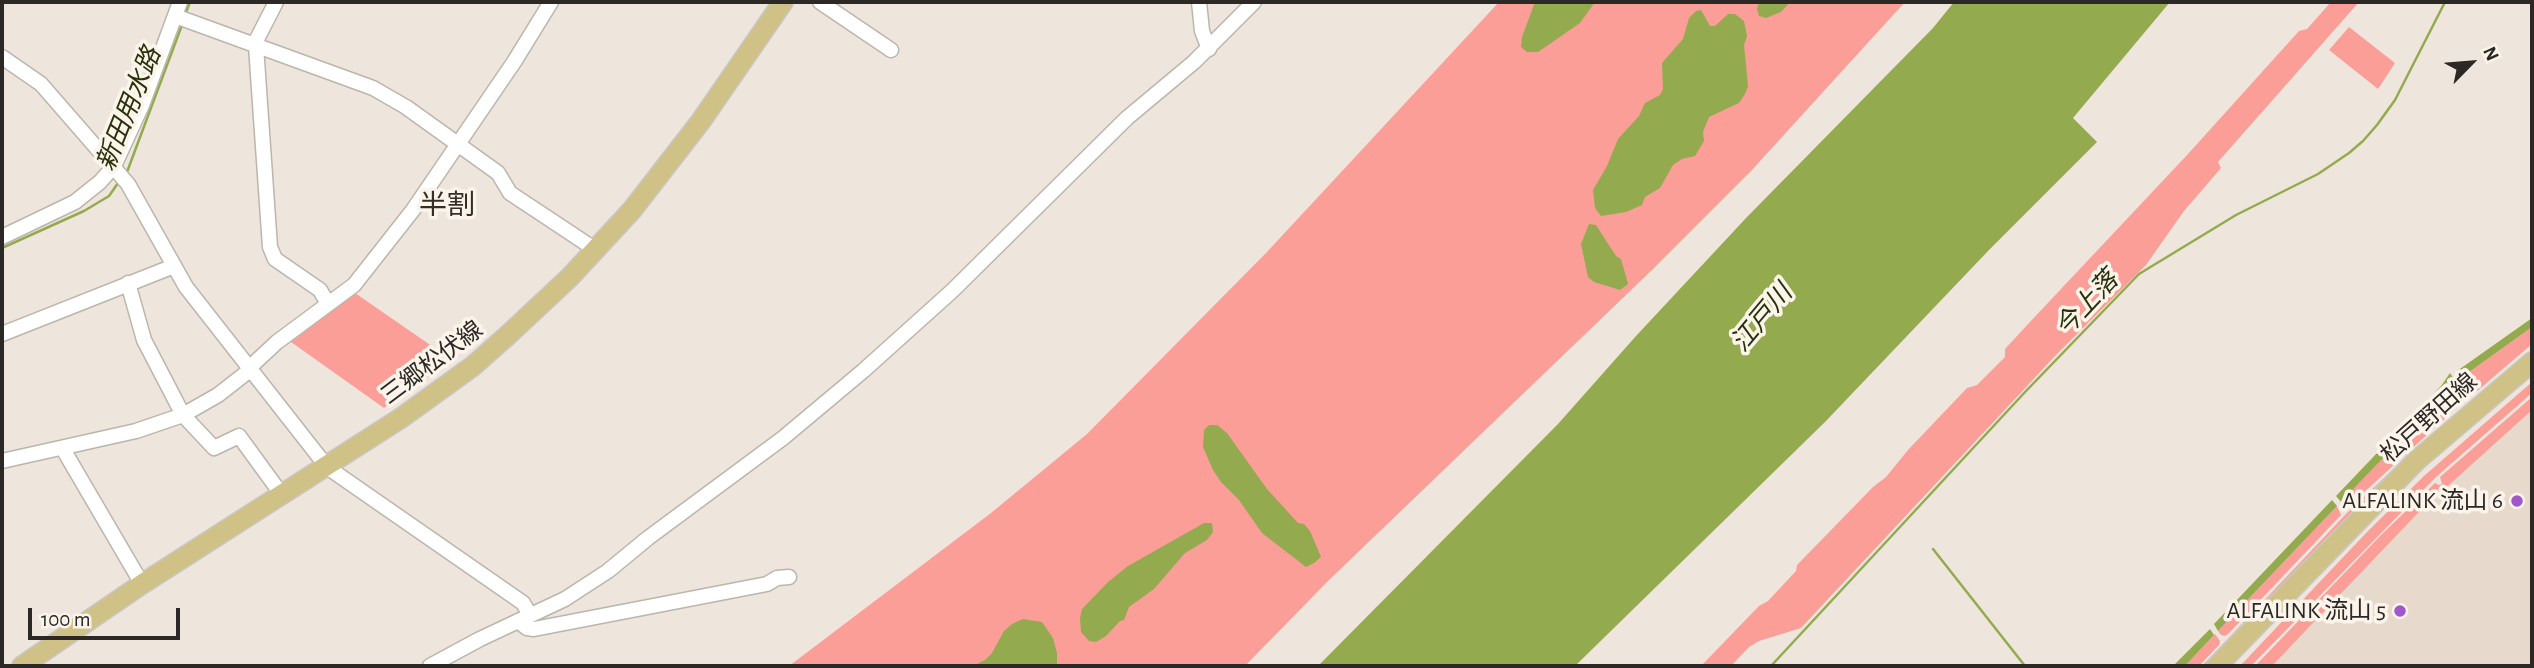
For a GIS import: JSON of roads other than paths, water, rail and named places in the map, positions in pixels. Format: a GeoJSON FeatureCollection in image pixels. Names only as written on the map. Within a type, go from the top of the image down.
{"type":"FeatureCollection","features":[{"type":"Feature","properties":{"kind":"main road","name":"三郷松伏線"},"geometry":{"type":"LineString","coordinates":[[22,666],[142,584],[401,418],[473,366],[545,302],[596,250],[664,171],[783,2]]}},
{"type":"Feature","properties":{"kind":"main road","name":"松戸野田線"},"geometry":{"type":"LineString","coordinates":[[2217,666],[2416,461],[2532,362]]}},
{"type":"Feature","properties":{"kind":"street"},"geometry":{"type":"LineString","coordinates":[[2,237],[75,202],[116,169],[181,19],[180,2]]}},
{"type":"Feature","properties":{"kind":"street"},"geometry":{"type":"LineString","coordinates":[[276,2],[255,46],[270,247],[275,259],[320,290],[328,304]]}},
{"type":"Feature","properties":{"kind":"street"},"geometry":{"type":"LineString","coordinates":[[2,461],[136,431],[183,415],[218,395],[277,342],[354,285],[413,210],[514,62],[551,2]]}},
{"type":"Feature","properties":{"kind":"street"},"geometry":{"type":"LineString","coordinates":[[820,2],[891,50]]}},
{"type":"Feature","properties":{"kind":"street"},"geometry":{"type":"LineString","coordinates":[[1199,2],[1202,31],[1209,49]]}},
{"type":"Feature","properties":{"kind":"street"},"geometry":{"type":"LineString","coordinates":[[430,666],[565,599],[608,571],[783,438],[901,338],[1127,118],[1209,49],[1254,2]]}},
{"type":"Feature","properties":{"kind":"street"},"geometry":{"type":"LineString","coordinates":[[181,19],[373,88],[406,107],[457,143],[498,173],[510,193],[596,250]]}},
{"type":"Feature","properties":{"kind":"street"},"geometry":{"type":"LineString","coordinates":[[2,57],[41,84],[128,184],[186,287],[327,467],[523,603],[527,628],[767,584],[777,578],[789,577]]}},
{"type":"Feature","properties":{"kind":"street"},"geometry":{"type":"LineString","coordinates":[[2,334],[174,266]]}},
{"type":"Feature","properties":{"kind":"street"},"geometry":{"type":"LineString","coordinates":[[128,283],[144,340],[183,415],[214,449],[239,436],[282,495]]}},
{"type":"Feature","properties":{"kind":"street"},"geometry":{"type":"LineString","coordinates":[[63,449],[142,584]]}},
{"type":"Feature","properties":{"kind":"water"},"geometry":{"type":"Polygon","coordinates":[[[1535,2],[1595,2],[1580,23],[1538,52],[1527,52],[1521,47],[1522,37],[1535,2]]]}},
{"type":"Feature","properties":{"kind":"water"},"geometry":{"type":"Polygon","coordinates":[[[1759,2],[1790,2],[1781,12],[1766,18],[1759,16],[1759,2]]]}},
{"type":"Feature","properties":{"kind":"water","name":"江戸川"},"geometry":{"type":"Polygon","coordinates":[[[1954,2],[2170,2],[2073,118],[2097,142],[1989,250],[1825,422],[1575,666],[1318,666],[1558,424],[1747,217],[1933,28],[1954,2]]]}},
{"type":"Feature","properties":{"kind":"water"},"geometry":{"type":"Polygon","coordinates":[[[1701,10],[1710,26],[1715,26],[1728,14],[1735,14],[1744,21],[1748,86],[1745,94],[1739,103],[1709,117],[1703,132],[1704,141],[1695,156],[1682,159],[1673,165],[1660,188],[1645,197],[1642,205],[1626,212],[1601,216],[1595,208],[1593,190],[1618,139],[1639,116],[1645,103],[1660,95],[1663,89],[1662,63],[1683,39],[1689,18],[1701,10]]]}},
{"type":"Feature","properties":{"kind":"water"},"geometry":{"type":"Polygon","coordinates":[[[1589,224],[1596,225],[1616,256],[1621,259],[1628,284],[1620,290],[1594,282],[1588,277],[1581,244],[1589,224]]]}},
{"type":"Feature","properties":{"kind":"water"},"geometry":{"type":"Polygon","coordinates":[[[2532,318],[2532,327],[2461,378],[2457,371],[2532,318]]]}},
{"type":"Feature","properties":{"kind":"water"},"geometry":{"type":"Polygon","coordinates":[[[2450,373],[2456,382],[2341,502],[2336,496],[2441,386],[2450,373]]]}},
{"type":"Feature","properties":{"kind":"water"},"geometry":{"type":"Polygon","coordinates":[[[1209,425],[1217,425],[1227,433],[1267,489],[1298,523],[1304,524],[1310,531],[1321,557],[1314,563],[1306,567],[1262,533],[1239,500],[1221,482],[1203,447],[1204,430],[1209,425]]]}},
{"type":"Feature","properties":{"kind":"water"},"geometry":{"type":"Polygon","coordinates":[[[2332,500],[2337,506],[2218,631],[2214,624],[2332,500]]]}},
{"type":"Feature","properties":{"kind":"water"},"geometry":{"type":"Polygon","coordinates":[[[1204,523],[1212,523],[1213,532],[1207,540],[1185,553],[1154,589],[1129,607],[1124,620],[1106,636],[1096,642],[1089,641],[1081,632],[1082,609],[1108,582],[1128,566],[1204,523]]]}},
{"type":"Feature","properties":{"kind":"water"},"geometry":{"type":"Polygon","coordinates":[[[1023,619],[1042,622],[1053,638],[1057,666],[973,666],[992,653],[1004,631],[1023,619]]]}},
{"type":"Feature","properties":{"kind":"water"},"geometry":{"type":"Polygon","coordinates":[[[2210,629],[2214,635],[2185,666],[2173,666],[2210,629]]]}},
{"type":"Feature","properties":{"kind":"waterway","name":"新田用水路"},"geometry":{"type":"LineString","coordinates":[[185,15],[190,2]]}},
{"type":"Feature","properties":{"kind":"waterway","name":"今上落"},"geometry":{"type":"LineString","coordinates":[[1771,666],[2026,391],[2139,274],[2236,215],[2318,174],[2363,141],[2395,100],[2445,2]]}},
{"type":"Feature","properties":{"kind":"waterway","name":"新田用水路"},"geometry":{"type":"LineString","coordinates":[[127,172],[182,25]]}},
{"type":"Feature","properties":{"kind":"waterway","name":"新田用水路"},"geometry":{"type":"LineString","coordinates":[[2,248],[84,211],[109,196],[118,183]]}},
{"type":"Feature","properties":{"kind":"waterway"},"geometry":{"type":"LineString","coordinates":[[1933,549],[2025,666]]}},
{"type":"Feature","properties":{"kind":"place","name":"ALFALINK 流山 6"},"geometry":{"type":"Point","coordinates":[2517,501]}},
{"type":"Feature","properties":{"kind":"place","name":"ALFALINK 流山 5"},"geometry":{"type":"Point","coordinates":[2400,611]}},
{"type":"Feature","properties":{"kind":"district","name":"半割"},"geometry":{"type":"Point","coordinates":[447,206]}}]}
